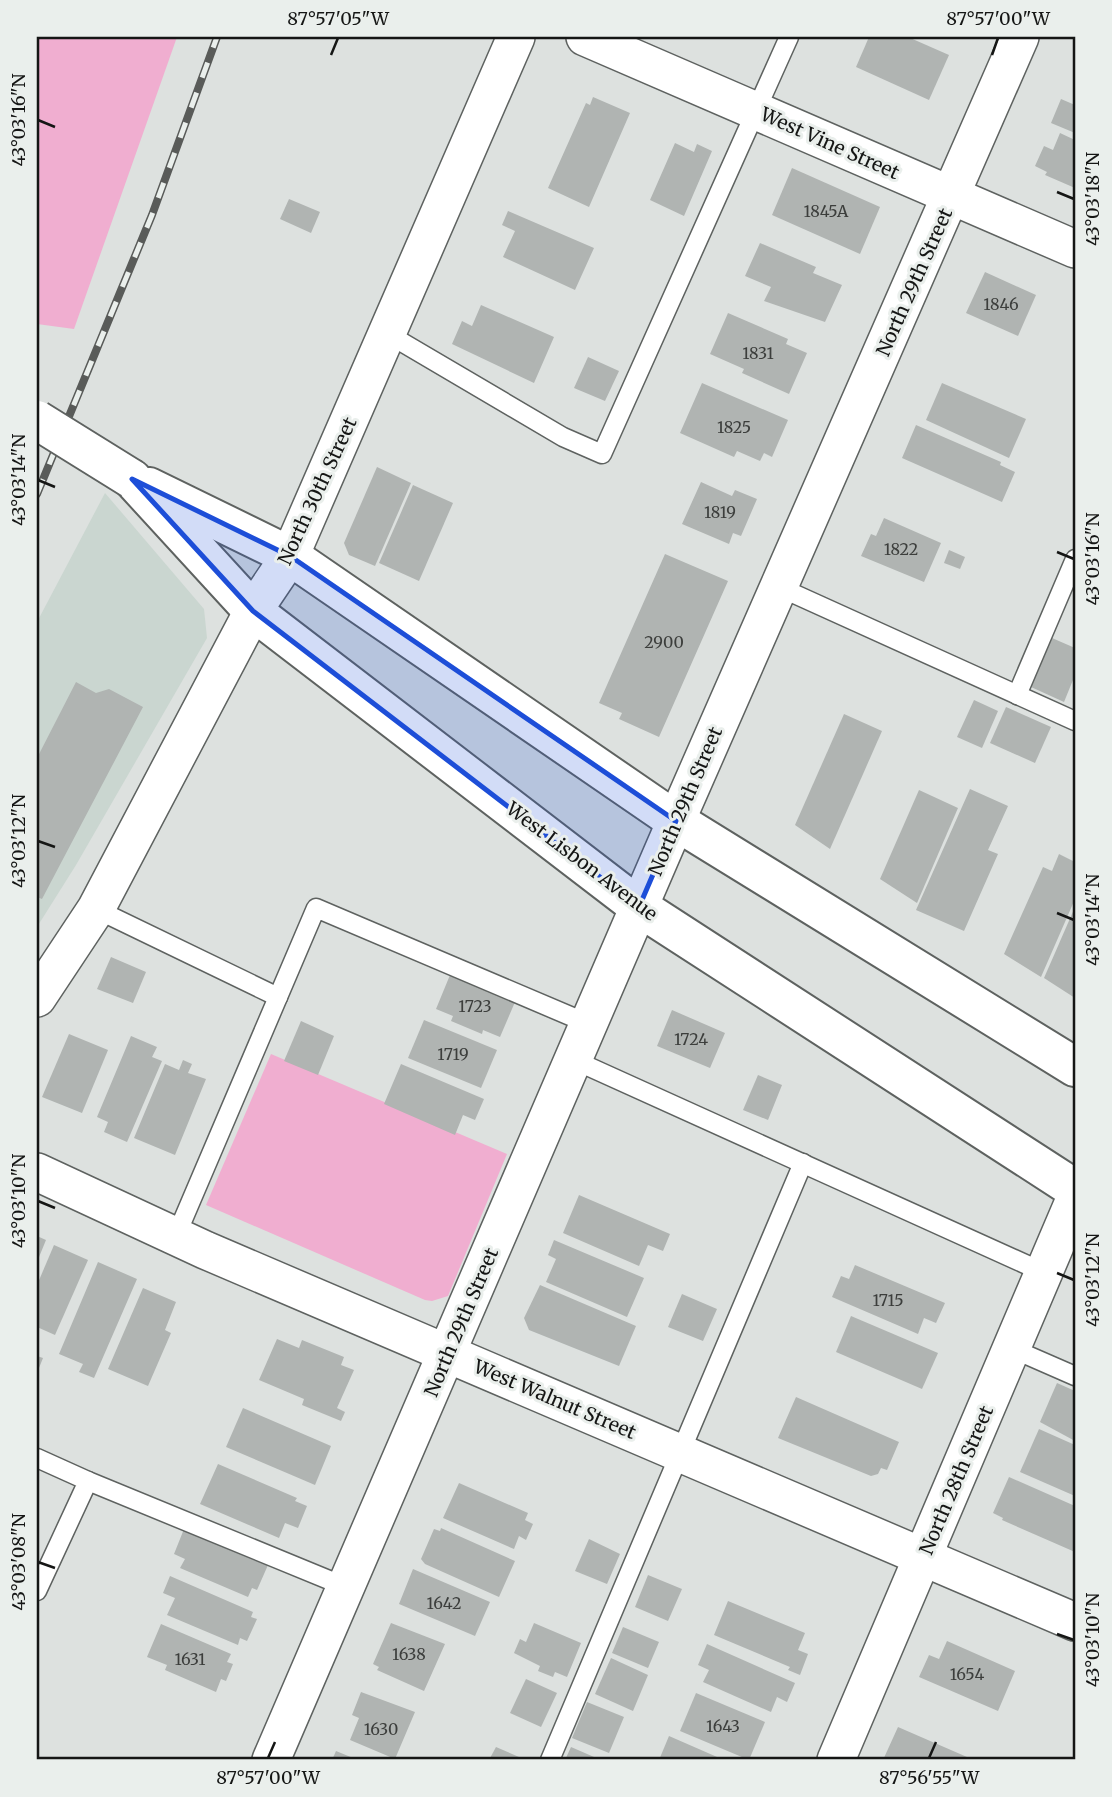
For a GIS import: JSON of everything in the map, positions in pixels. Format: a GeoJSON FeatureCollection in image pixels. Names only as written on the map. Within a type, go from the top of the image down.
{"type":"FeatureCollection","features":[{"type":"Feature","properties":{"kind":"main road","name":"West Lisbon Avenue"},"geometry":{"type":"LineString","coordinates":[[37,420],[132,479],[290,556],[676,821],[1075,1067]]}},
{"type":"Feature","properties":{"kind":"main road","name":"West Lisbon Avenue"},"geometry":{"type":"LineString","coordinates":[[132,479],[253,611],[639,906],[1075,1189]]}},
{"type":"Feature","properties":{"kind":"street","name":"North 30th Street"},"geometry":{"type":"LineString","coordinates":[[37,998],[96,909],[253,611],[290,556],[516,37]]}},
{"type":"Feature","properties":{"kind":"street","name":"West Vine Street"},"geometry":{"type":"LineString","coordinates":[[585,37],[1075,249]]}},
{"type":"Feature","properties":{"kind":"street","name":"North 29th Street"},"geometry":{"type":"LineString","coordinates":[[271,1760],[639,906],[1020,37]]}},
{"type":"Feature","properties":{"kind":"street","name":"West Walnut Street"},"geometry":{"type":"LineString","coordinates":[[37,1172],[177,1236],[1075,1622]]}},
{"type":"Feature","properties":{"kind":"street","name":"North 28th Street"},"geometry":{"type":"LineString","coordinates":[[836,1760],[1075,1199]]}},
{"type":"Feature","properties":{"kind":"lane"},"geometry":{"type":"LineString","coordinates":[[388,334],[563,438],[602,454],[789,37]]}},
{"type":"Feature","properties":{"kind":"lane"},"geometry":{"type":"LineString","coordinates":[[1017,695],[1075,559]]}},
{"type":"Feature","properties":{"kind":"lane"},"geometry":{"type":"LineString","coordinates":[[779,587],[1075,721]]}},
{"type":"Feature","properties":{"kind":"lane"},"geometry":{"type":"LineString","coordinates":[[177,1236],[316,908],[589,1024]]}},
{"type":"Feature","properties":{"kind":"lane"},"geometry":{"type":"LineString","coordinates":[[96,909],[278,997]]}},
{"type":"Feature","properties":{"kind":"lane"},"geometry":{"type":"LineString","coordinates":[[574,1060],[1045,1273]]}},
{"type":"Feature","properties":{"kind":"lane"},"geometry":{"type":"LineString","coordinates":[[550,1760],[803,1163]]}},
{"type":"Feature","properties":{"kind":"lane"},"geometry":{"type":"LineString","coordinates":[[1013,1349],[1075,1376]]}},
{"type":"Feature","properties":{"kind":"lane"},"geometry":{"type":"LineString","coordinates":[[37,1458],[346,1587]]}},
{"type":"Feature","properties":{"kind":"lane"},"geometry":{"type":"LineString","coordinates":[[37,1591],[88,1481]]}},
{"type":"Feature","properties":{"kind":"highlighted area"},"geometry":{"type":"Polygon","coordinates":[[[132,479],[290,556],[676,821],[639,907],[253,611],[132,479]]]}},
{"type":"Feature","properties":{"kind":"shaded area"},"geometry":{"type":"Polygon","coordinates":[[[39,37],[177,37],[74,329],[37,324],[39,37]]]}},
{"type":"Feature","properties":{"kind":"shaded area"},"geometry":{"type":"Polygon","coordinates":[[[105,493],[204,609],[207,638],[76,865],[37,927],[37,622],[105,493]]]}},
{"type":"Feature","properties":{"kind":"shaded area"},"geometry":{"type":"Polygon","coordinates":[[[271,1054],[507,1154],[448,1296],[432,1301],[425,1300],[206,1205],[271,1054]]]}},
{"type":"Feature","properties":{"kind":"building"},"geometry":{"type":"Polygon","coordinates":[[[869,37],[908,37],[949,55],[929,100],[856,67],[869,37]]]}},
{"type":"Feature","properties":{"kind":"building"},"geometry":{"type":"Polygon","coordinates":[[[593,97],[630,113],[589,207],[548,188],[586,103],[590,105],[593,97]]]}},
{"type":"Feature","properties":{"kind":"building"},"geometry":{"type":"Polygon","coordinates":[[[1061,99],[1075,105],[1075,133],[1051,123],[1061,99]]]}},
{"type":"Feature","properties":{"kind":"building"},"geometry":{"type":"Polygon","coordinates":[[[1060,133],[1075,140],[1075,188],[1045,175],[1047,172],[1035,166],[1044,146],[1053,150],[1060,133]]]}},
{"type":"Feature","properties":{"kind":"building"},"geometry":{"type":"Polygon","coordinates":[[[675,143],[694,152],[697,144],[712,151],[684,216],[650,200],[675,143]]]}},
{"type":"Feature","properties":{"kind":"building"},"geometry":{"type":"Polygon","coordinates":[[[792,168],[880,207],[860,254],[772,215],[792,168]]]}},
{"type":"Feature","properties":{"kind":"building"},"geometry":{"type":"Polygon","coordinates":[[[289,199],[320,212],[311,233],[280,219],[289,199]]]}},
{"type":"Feature","properties":{"kind":"building"},"geometry":{"type":"Polygon","coordinates":[[[508,211],[594,248],[575,290],[503,257],[515,231],[502,225],[508,211]]]}},
{"type":"Feature","properties":{"kind":"building"},"geometry":{"type":"Polygon","coordinates":[[[760,243],[816,267],[813,273],[842,285],[825,322],[764,301],[771,287],[745,276],[760,243]]]}},
{"type":"Feature","properties":{"kind":"building"},"geometry":{"type":"Polygon","coordinates":[[[985,272],[1036,295],[1018,336],[966,313],[985,272]]]}},
{"type":"Feature","properties":{"kind":"building"},"geometry":{"type":"Polygon","coordinates":[[[481,305],[554,337],[534,383],[452,344],[462,321],[472,326],[481,305]]]}},
{"type":"Feature","properties":{"kind":"building"},"geometry":{"type":"Polygon","coordinates":[[[728,313],[788,339],[786,344],[807,353],[789,394],[742,373],[744,369],[710,354],[728,313]]]}},
{"type":"Feature","properties":{"kind":"building"},"geometry":{"type":"Polygon","coordinates":[[[588,357],[619,371],[605,401],[574,388],[588,357]]]}},
{"type":"Feature","properties":{"kind":"building"},"geometry":{"type":"Polygon","coordinates":[[[702,383],[788,420],[772,457],[764,453],[760,461],[737,451],[734,457],[680,433],[702,383]]]}},
{"type":"Feature","properties":{"kind":"building"},"geometry":{"type":"Polygon","coordinates":[[[942,383],[1026,419],[1009,458],[926,420],[942,383]]]}},
{"type":"Feature","properties":{"kind":"building"},"geometry":{"type":"Polygon","coordinates":[[[916,425],[1001,462],[1000,465],[1015,472],[1002,502],[902,458],[916,425]]]}},
{"type":"Feature","properties":{"kind":"building"},"geometry":{"type":"Polygon","coordinates":[[[377,467],[411,483],[375,566],[349,555],[344,543],[377,467]]]}},
{"type":"Feature","properties":{"kind":"building"},"geometry":{"type":"Polygon","coordinates":[[[701,482],[732,496],[735,490],[757,499],[741,536],[733,533],[729,544],[682,524],[701,482]]]}},
{"type":"Feature","properties":{"kind":"building"},"geometry":{"type":"Polygon","coordinates":[[[413,485],[453,503],[419,581],[379,563],[413,485]]]}},
{"type":"Feature","properties":{"kind":"building"},"geometry":{"type":"Polygon","coordinates":[[[884,518],[941,543],[924,582],[861,556],[871,534],[876,536],[884,518]]]}},
{"type":"Feature","properties":{"kind":"building"},"geometry":{"type":"Polygon","coordinates":[[[949,550],[965,557],[960,569],[944,563],[949,550]]]}},
{"type":"Feature","properties":{"kind":"building"},"geometry":{"type":"Polygon","coordinates":[[[665,554],[728,581],[659,737],[619,719],[622,713],[599,703],[665,554]]]}},
{"type":"Feature","properties":{"kind":"building"},"geometry":{"type":"Polygon","coordinates":[[[1052,638],[1075,648],[1075,675],[1064,702],[1031,687],[1052,638]]]}},
{"type":"Feature","properties":{"kind":"building"},"geometry":{"type":"Polygon","coordinates":[[[76,682],[96,693],[109,689],[143,707],[42,899],[37,897],[37,758],[76,682]]]}},
{"type":"Feature","properties":{"kind":"building"},"geometry":{"type":"Polygon","coordinates":[[[974,700],[998,711],[982,748],[957,737],[974,700]]]}},
{"type":"Feature","properties":{"kind":"building"},"geometry":{"type":"Polygon","coordinates":[[[1006,707],[1051,727],[1035,763],[990,743],[1006,707]]]}},
{"type":"Feature","properties":{"kind":"building"},"geometry":{"type":"Polygon","coordinates":[[[844,714],[882,731],[830,849],[795,825],[844,714]]]}},
{"type":"Feature","properties":{"kind":"building"},"geometry":{"type":"Polygon","coordinates":[[[970,789],[1008,806],[988,850],[998,854],[964,931],[916,910],[970,789]]]}},
{"type":"Feature","properties":{"kind":"building"},"geometry":{"type":"Polygon","coordinates":[[[919,790],[958,808],[917,903],[880,879],[919,790]]]}},
{"type":"Feature","properties":{"kind":"building"},"geometry":{"type":"Polygon","coordinates":[[[1059,854],[1075,862],[1075,899],[1041,977],[1004,954],[1043,867],[1052,871],[1059,854]]]}},
{"type":"Feature","properties":{"kind":"building"},"geometry":{"type":"Polygon","coordinates":[[[1075,907],[1075,998],[1044,978],[1075,907]]]}},
{"type":"Feature","properties":{"kind":"building"},"geometry":{"type":"Polygon","coordinates":[[[111,957],[146,972],[133,1003],[97,989],[111,957]]]}},
{"type":"Feature","properties":{"kind":"building"},"geometry":{"type":"Polygon","coordinates":[[[450,975],[515,1002],[500,1037],[483,1030],[482,1034],[451,1021],[453,1016],[436,1009],[450,975]]]}},
{"type":"Feature","properties":{"kind":"building"},"geometry":{"type":"Polygon","coordinates":[[[672,1010],[725,1033],[710,1068],[657,1046],[672,1010]]]}},
{"type":"Feature","properties":{"kind":"building"},"geometry":{"type":"Polygon","coordinates":[[[424,1020],[497,1050],[481,1088],[408,1058],[424,1020]]]}},
{"type":"Feature","properties":{"kind":"building"},"geometry":{"type":"Polygon","coordinates":[[[301,1021],[334,1036],[318,1075],[284,1061],[301,1021]]]}},
{"type":"Feature","properties":{"kind":"building"},"geometry":{"type":"Polygon","coordinates":[[[69,1034],[108,1050],[82,1113],[42,1097],[69,1034]]]}},
{"type":"Feature","properties":{"kind":"building"},"geometry":{"type":"Polygon","coordinates":[[[131,1036],[157,1047],[152,1057],[162,1061],[127,1142],[104,1132],[108,1122],[97,1117],[131,1036]]]}},
{"type":"Feature","properties":{"kind":"building"},"geometry":{"type":"Polygon","coordinates":[[[183,1060],[192,1064],[188,1073],[206,1079],[175,1155],[134,1138],[165,1064],[179,1070],[183,1060]]]}},
{"type":"Feature","properties":{"kind":"building"},"geometry":{"type":"Polygon","coordinates":[[[401,1064],[484,1099],[475,1120],[463,1115],[455,1135],[384,1104],[401,1064]]]}},
{"type":"Feature","properties":{"kind":"building"},"geometry":{"type":"Polygon","coordinates":[[[758,1075],[782,1085],[768,1120],[743,1110],[758,1075]]]}},
{"type":"Feature","properties":{"kind":"building"},"geometry":{"type":"Polygon","coordinates":[[[579,1195],[670,1234],[663,1251],[648,1245],[639,1266],[563,1233],[579,1195]]]}},
{"type":"Feature","properties":{"kind":"building"},"geometry":{"type":"Polygon","coordinates":[[[37,1236],[46,1240],[37,1262],[37,1236]]]}},
{"type":"Feature","properties":{"kind":"building"},"geometry":{"type":"Polygon","coordinates":[[[554,1240],[644,1278],[627,1317],[546,1282],[556,1259],[548,1255],[554,1240]]]}},
{"type":"Feature","properties":{"kind":"building"},"geometry":{"type":"Polygon","coordinates":[[[54,1245],[88,1260],[55,1335],[37,1327],[37,1285],[54,1245]]]}},
{"type":"Feature","properties":{"kind":"building"},"geometry":{"type":"Polygon","coordinates":[[[98,1262],[137,1279],[94,1378],[79,1372],[83,1364],[59,1354],[98,1262]]]}},
{"type":"Feature","properties":{"kind":"building"},"geometry":{"type":"Polygon","coordinates":[[[855,1265],[945,1303],[936,1323],[924,1318],[918,1334],[832,1297],[841,1276],[849,1279],[855,1265]]]}},
{"type":"Feature","properties":{"kind":"building"},"geometry":{"type":"Polygon","coordinates":[[[540,1285],[636,1326],[619,1366],[529,1330],[524,1318],[540,1285]]]}},
{"type":"Feature","properties":{"kind":"building"},"geometry":{"type":"Polygon","coordinates":[[[143,1288],[176,1302],[165,1330],[171,1333],[148,1386],[108,1369],[143,1288]]]}},
{"type":"Feature","properties":{"kind":"building"},"geometry":{"type":"Polygon","coordinates":[[[682,1294],[717,1309],[703,1341],[668,1327],[682,1294]]]}},
{"type":"Feature","properties":{"kind":"building"},"geometry":{"type":"Polygon","coordinates":[[[851,1316],[938,1353],[922,1389],[836,1352],[851,1316]]]}},
{"type":"Feature","properties":{"kind":"building"},"geometry":{"type":"Polygon","coordinates":[[[277,1339],[299,1348],[302,1340],[344,1357],[341,1365],[354,1370],[337,1408],[345,1412],[341,1421],[302,1405],[304,1399],[259,1380],[277,1339]]]}},
{"type":"Feature","properties":{"kind":"building"},"geometry":{"type":"Polygon","coordinates":[[[37,1356],[43,1358],[37,1373],[37,1356]]]}},
{"type":"Feature","properties":{"kind":"building"},"geometry":{"type":"Polygon","coordinates":[[[1057,1383],[1075,1391],[1075,1441],[1040,1422],[1057,1383]]]}},
{"type":"Feature","properties":{"kind":"building"},"geometry":{"type":"Polygon","coordinates":[[[796,1397],[899,1442],[887,1470],[881,1468],[878,1474],[871,1476],[778,1438],[796,1397]]]}},
{"type":"Feature","properties":{"kind":"building"},"geometry":{"type":"Polygon","coordinates":[[[243,1408],[331,1446],[315,1485],[226,1447],[243,1408]]]}},
{"type":"Feature","properties":{"kind":"building"},"geometry":{"type":"Polygon","coordinates":[[[1039,1429],[1075,1445],[1075,1496],[1020,1472],[1039,1429]]]}},
{"type":"Feature","properties":{"kind":"building"},"geometry":{"type":"Polygon","coordinates":[[[218,1464],[297,1498],[295,1501],[307,1506],[298,1528],[285,1523],[279,1538],[200,1504],[218,1464]]]}},
{"type":"Feature","properties":{"kind":"building"},"geometry":{"type":"Polygon","coordinates":[[[1009,1477],[1075,1506],[1075,1552],[1002,1520],[1003,1518],[993,1513],[1009,1477]]]}},
{"type":"Feature","properties":{"kind":"building"},"geometry":{"type":"Polygon","coordinates":[[[459,1483],[528,1513],[525,1520],[533,1524],[526,1540],[519,1536],[514,1549],[443,1518],[459,1483]]]}},
{"type":"Feature","properties":{"kind":"building"},"geometry":{"type":"Polygon","coordinates":[[[441,1528],[515,1561],[499,1597],[425,1564],[421,1559],[434,1529],[440,1531],[441,1528]]]}},
{"type":"Feature","properties":{"kind":"building"},"geometry":{"type":"Polygon","coordinates":[[[184,1529],[268,1565],[257,1590],[252,1588],[248,1597],[180,1568],[185,1559],[174,1554],[184,1529]]]}},
{"type":"Feature","properties":{"kind":"building"},"geometry":{"type":"Polygon","coordinates":[[[589,1539],[620,1554],[607,1584],[575,1571],[589,1539]]]}},
{"type":"Feature","properties":{"kind":"building"},"geometry":{"type":"Polygon","coordinates":[[[413,1569],[490,1602],[475,1636],[399,1604],[413,1569]]]}},
{"type":"Feature","properties":{"kind":"building"},"geometry":{"type":"Polygon","coordinates":[[[648,1575],[682,1589],[668,1621],[635,1607],[648,1575]]]}},
{"type":"Feature","properties":{"kind":"building"},"geometry":{"type":"Polygon","coordinates":[[[170,1576],[253,1612],[251,1617],[257,1619],[247,1641],[240,1638],[238,1645],[167,1615],[175,1598],[163,1593],[170,1576]]]}},
{"type":"Feature","properties":{"kind":"building"},"geometry":{"type":"Polygon","coordinates":[[[728,1601],[805,1633],[798,1650],[808,1654],[800,1675],[788,1670],[790,1667],[714,1635],[728,1601]]]}},
{"type":"Feature","properties":{"kind":"building"},"geometry":{"type":"Polygon","coordinates":[[[391,1623],[445,1644],[424,1691],[377,1670],[379,1667],[373,1664],[391,1623]]]}},
{"type":"Feature","properties":{"kind":"building"},"geometry":{"type":"Polygon","coordinates":[[[534,1623],[581,1643],[567,1677],[555,1672],[553,1677],[538,1671],[540,1666],[514,1653],[520,1639],[526,1642],[534,1623]]]}},
{"type":"Feature","properties":{"kind":"building"},"geometry":{"type":"Polygon","coordinates":[[[161,1624],[231,1654],[227,1662],[233,1664],[226,1681],[221,1679],[216,1692],[165,1670],[167,1665],[147,1657],[161,1624]]]}},
{"type":"Feature","properties":{"kind":"building"},"geometry":{"type":"Polygon","coordinates":[[[623,1627],[659,1642],[648,1668],[612,1653],[623,1627]]]}},
{"type":"Feature","properties":{"kind":"building"},"geometry":{"type":"Polygon","coordinates":[[[947,1641],[1015,1671],[998,1711],[919,1677],[929,1655],[939,1659],[947,1641]]]}},
{"type":"Feature","properties":{"kind":"building"},"geometry":{"type":"Polygon","coordinates":[[[707,1644],[795,1683],[787,1702],[777,1697],[771,1712],[703,1682],[709,1670],[698,1665],[707,1644]]]}},
{"type":"Feature","properties":{"kind":"building"},"geometry":{"type":"Polygon","coordinates":[[[611,1658],[648,1675],[633,1711],[595,1694],[611,1658]]]}},
{"type":"Feature","properties":{"kind":"building"},"geometry":{"type":"Polygon","coordinates":[[[526,1679],[557,1693],[541,1727],[510,1713],[526,1679]]]}},
{"type":"Feature","properties":{"kind":"building"},"geometry":{"type":"Polygon","coordinates":[[[361,1692],[415,1712],[395,1759],[350,1740],[359,1718],[352,1715],[361,1692]]]}},
{"type":"Feature","properties":{"kind":"building"},"geometry":{"type":"Polygon","coordinates":[[[696,1693],[765,1722],[749,1760],[680,1731],[696,1693]]]}},
{"type":"Feature","properties":{"kind":"building"},"geometry":{"type":"Polygon","coordinates":[[[587,1702],[624,1717],[609,1753],[572,1738],[587,1702]]]}},
{"type":"Feature","properties":{"kind":"building"},"geometry":{"type":"Polygon","coordinates":[[[898,1727],[967,1757],[966,1760],[883,1760],[898,1727]]]}},
{"type":"Feature","properties":{"kind":"building"},"geometry":{"type":"Polygon","coordinates":[[[669,1736],[724,1760],[659,1760],[669,1736]]]}},
{"type":"Feature","properties":{"kind":"building"},"geometry":{"type":"Polygon","coordinates":[[[496,1747],[526,1760],[489,1760],[496,1747]]]}},
{"type":"Feature","properties":{"kind":"building"},"geometry":{"type":"Polygon","coordinates":[[[571,1747],[601,1760],[565,1760],[571,1747]]]}},
{"type":"Feature","properties":{"kind":"building"},"geometry":{"type":"Polygon","coordinates":[[[336,1751],[358,1760],[332,1760],[336,1751]]]}},
{"type":"Feature","properties":{"kind":"railway"},"geometry":{"type":"LineString","coordinates":[[37,494],[152,215],[217,37]]}}]}
